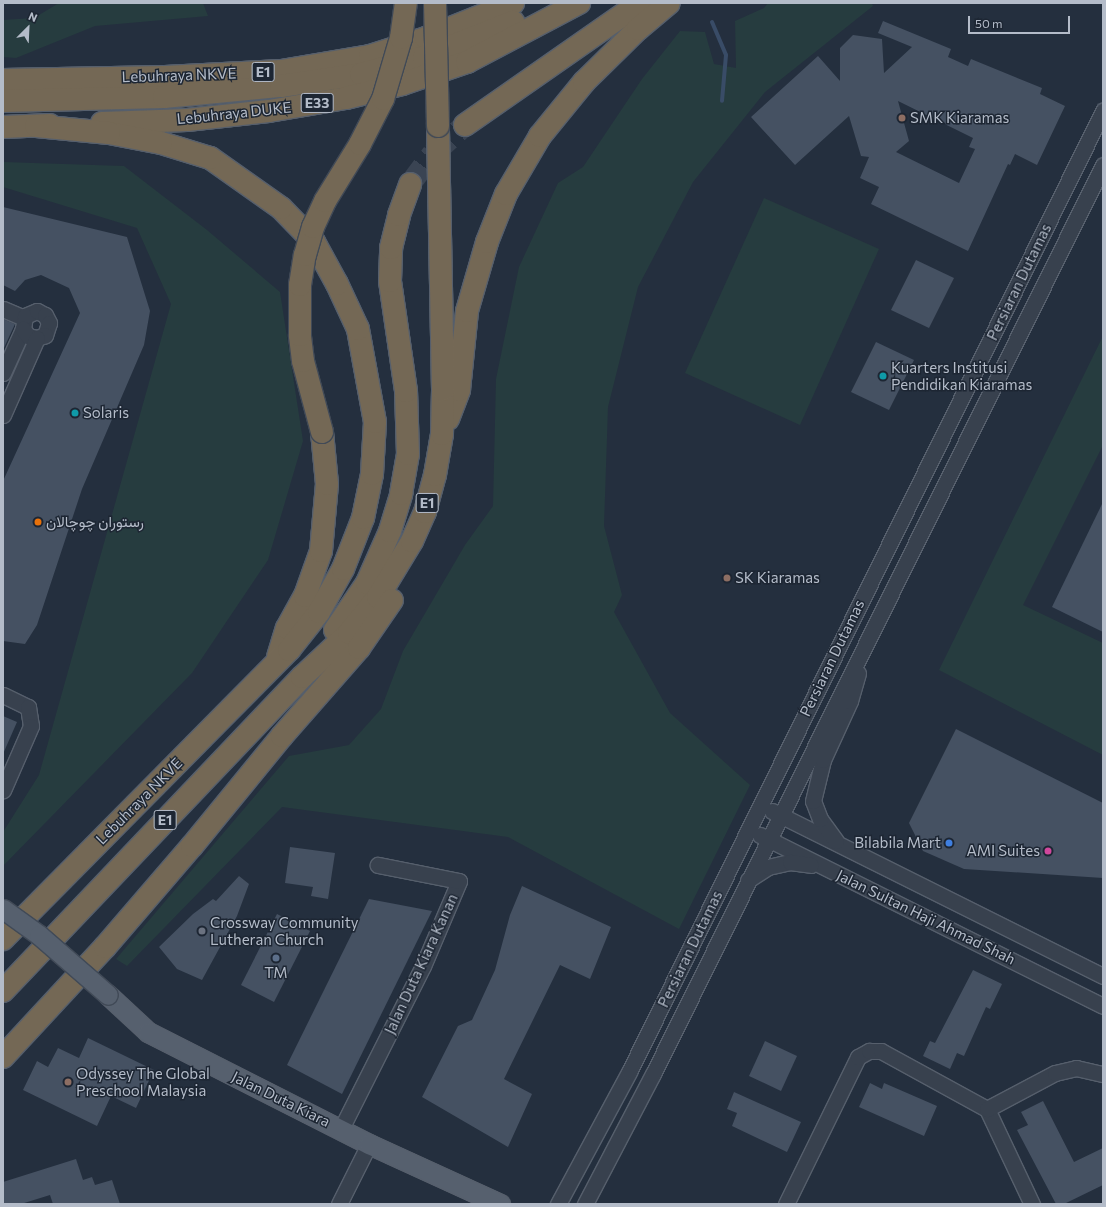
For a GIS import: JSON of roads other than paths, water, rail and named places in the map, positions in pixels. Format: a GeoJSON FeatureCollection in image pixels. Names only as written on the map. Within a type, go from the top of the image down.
{"type":"FeatureCollection","features":[{"type":"Feature","properties":{"kind":"highway"},"geometry":{"type":"LineString","coordinates":[[275,664],[286,628],[305,596],[321,551],[327,490],[322,432],[302,361],[300,341],[300,285],[305,255],[313,227],[325,201],[360,144],[383,98],[397,53],[406,3]]}},
{"type":"Feature","properties":{"kind":"highway"},"geometry":{"type":"LineString","coordinates":[[435,3],[443,390],[442,434]]}},
{"type":"Feature","properties":{"kind":"highway","name":"Lebuhraya NKVE"},"geometry":{"type":"LineString","coordinates":[[3,80],[165,77],[281,71],[370,56],[426,38],[513,3]]}},
{"type":"Feature","properties":{"kind":"highway","name":"Lebuhraya DUKE"},"geometry":{"type":"LineString","coordinates":[[3,101],[164,97],[281,86],[361,74],[424,58],[499,29],[548,3]]}},
{"type":"Feature","properties":{"kind":"highway","name":"Lebuhraya DUKE"},"geometry":{"type":"LineString","coordinates":[[36,126],[187,120],[268,111],[346,98],[402,84],[467,62],[579,3]]}},
{"type":"Feature","properties":{"kind":"highway"},"geometry":{"type":"LineString","coordinates":[[465,125],[640,3]]}},
{"type":"Feature","properties":{"kind":"highway"},"geometry":{"type":"LineString","coordinates":[[442,434],[459,390],[468,312],[487,242],[506,194],[540,136],[584,82],[638,28],[669,3]]}},
{"type":"Feature","properties":{"kind":"highway"},"geometry":{"type":"LineString","coordinates":[[3,127],[36,126]]}},
{"type":"Feature","properties":{"kind":"highway","name":"Lebuhraya NKVE"},"geometry":{"type":"LineString","coordinates":[[3,939],[275,664],[319,612],[342,569],[363,518],[372,474],[375,422],[358,329],[337,284],[314,242],[281,208],[245,180],[210,158],[160,143],[108,133],[36,126]]}},
{"type":"Feature","properties":{"kind":"highway"},"geometry":{"type":"LineString","coordinates":[[302,677],[367,583],[390,531],[401,494],[408,454],[408,422],[390,281],[391,248],[399,215],[410,184]]}},
{"type":"Feature","properties":{"kind":"highway","name":"E1"},"geometry":{"type":"LineString","coordinates":[[3,991],[28,962],[302,677],[349,633],[378,597],[397,566],[425,512],[435,475],[442,434]]}},
{"type":"Feature","properties":{"kind":"highway"},"geometry":{"type":"LineString","coordinates":[[3,1057],[115,935],[359,648],[392,602],[397,566]]}},
{"type":"Feature","properties":{"kind":"main road","name":"Jalan Duta Kiara"},"geometry":{"type":"LineString","coordinates":[[3,909],[40,935],[148,1032],[344,1124],[369,1144],[500,1204]]}},
{"type":"Feature","properties":{"kind":"street","name":"Persiaran Dutamas"},"geometry":{"type":"LineString","coordinates":[[558,1204],[629,1072],[1103,111]]}},
{"type":"Feature","properties":{"kind":"street","name":"Persiaran Dutamas"},"geometry":{"type":"LineString","coordinates":[[585,1204],[653,1074],[779,815],[1103,165]]}},
{"type":"Feature","properties":{"kind":"street"},"geometry":{"type":"LineString","coordinates":[[3,309],[23,324],[28,336],[37,338]]}},
{"type":"Feature","properties":{"kind":"street"},"geometry":{"type":"LineString","coordinates":[[3,373],[28,313],[37,311],[48,318],[48,331],[37,338],[3,415]]}},
{"type":"Feature","properties":{"kind":"street"},"geometry":{"type":"LineString","coordinates":[[839,844],[820,819],[812,801],[823,760],[850,701],[867,639]]}},
{"type":"Feature","properties":{"kind":"street"},"geometry":{"type":"LineString","coordinates":[[3,695],[28,707],[31,726],[3,790]]}},
{"type":"Feature","properties":{"kind":"street","name":"Jalan Sultan Haji Ahmad Shah"},"geometry":{"type":"LineString","coordinates":[[760,806],[1103,976]]}},
{"type":"Feature","properties":{"kind":"street","name":"Jalan Sultan Haji Ahmad Shah"},"geometry":{"type":"LineString","coordinates":[[749,829],[1103,1006]]}},
{"type":"Feature","properties":{"kind":"street"},"geometry":{"type":"LineString","coordinates":[[746,882],[768,866],[790,862],[826,868]]}},
{"type":"Feature","properties":{"kind":"street","name":"Jalan Duta Kiara Kanan"},"geometry":{"type":"LineString","coordinates":[[344,1124],[423,966],[459,880],[378,865]]}},
{"type":"Feature","properties":{"kind":"street"},"geometry":{"type":"LineString","coordinates":[[786,1204],[858,1057],[869,1051],[881,1051],[986,1109],[1032,1204]]}},
{"type":"Feature","properties":{"kind":"street"},"geometry":{"type":"LineString","coordinates":[[986,1109],[1055,1072],[1076,1068],[1103,1074]]}},
{"type":"Feature","properties":{"kind":"street"},"geometry":{"type":"LineString","coordinates":[[339,1204],[369,1144]]}},
{"type":"Feature","properties":{"kind":"waterway"},"geometry":{"type":"LineString","coordinates":[[712,22],[726,55],[722,101]]}},
{"type":"Feature","properties":{"kind":"tunnel"},"geometry":{"type":"LineString","coordinates":[[410,184],[433,154],[465,125]]}},
{"type":"Feature","properties":{"kind":"place","name":"SMK Kiaramas"},"geometry":{"type":"Point","coordinates":[902,118]}},
{"type":"Feature","properties":{"kind":"place","name":"Kuarters Institusi Pendidikan Kiaramas"},"geometry":{"type":"Point","coordinates":[883,376]}},
{"type":"Feature","properties":{"kind":"place","name":"Solaris"},"geometry":{"type":"Point","coordinates":[75,413]}},
{"type":"Feature","properties":{"kind":"place","name":"رستوران چوچالان"},"geometry":{"type":"Point","coordinates":[38,522]}},
{"type":"Feature","properties":{"kind":"place","name":"SK Kiaramas"},"geometry":{"type":"Point","coordinates":[727,578]}},
{"type":"Feature","properties":{"kind":"place","name":"Bilabila Mart"},"geometry":{"type":"Point","coordinates":[949,843]}},
{"type":"Feature","properties":{"kind":"place","name":"AMI Suites"},"geometry":{"type":"Point","coordinates":[1048,851]}},
{"type":"Feature","properties":{"kind":"place","name":"Crossway Community Lutheran Church"},"geometry":{"type":"Point","coordinates":[202,931]}},
{"type":"Feature","properties":{"kind":"place","name":"TM"},"geometry":{"type":"Point","coordinates":[276,958]}},
{"type":"Feature","properties":{"kind":"place","name":"Odyssey The Global Preschool Malaysia"},"geometry":{"type":"Point","coordinates":[68,1082]}}]}
